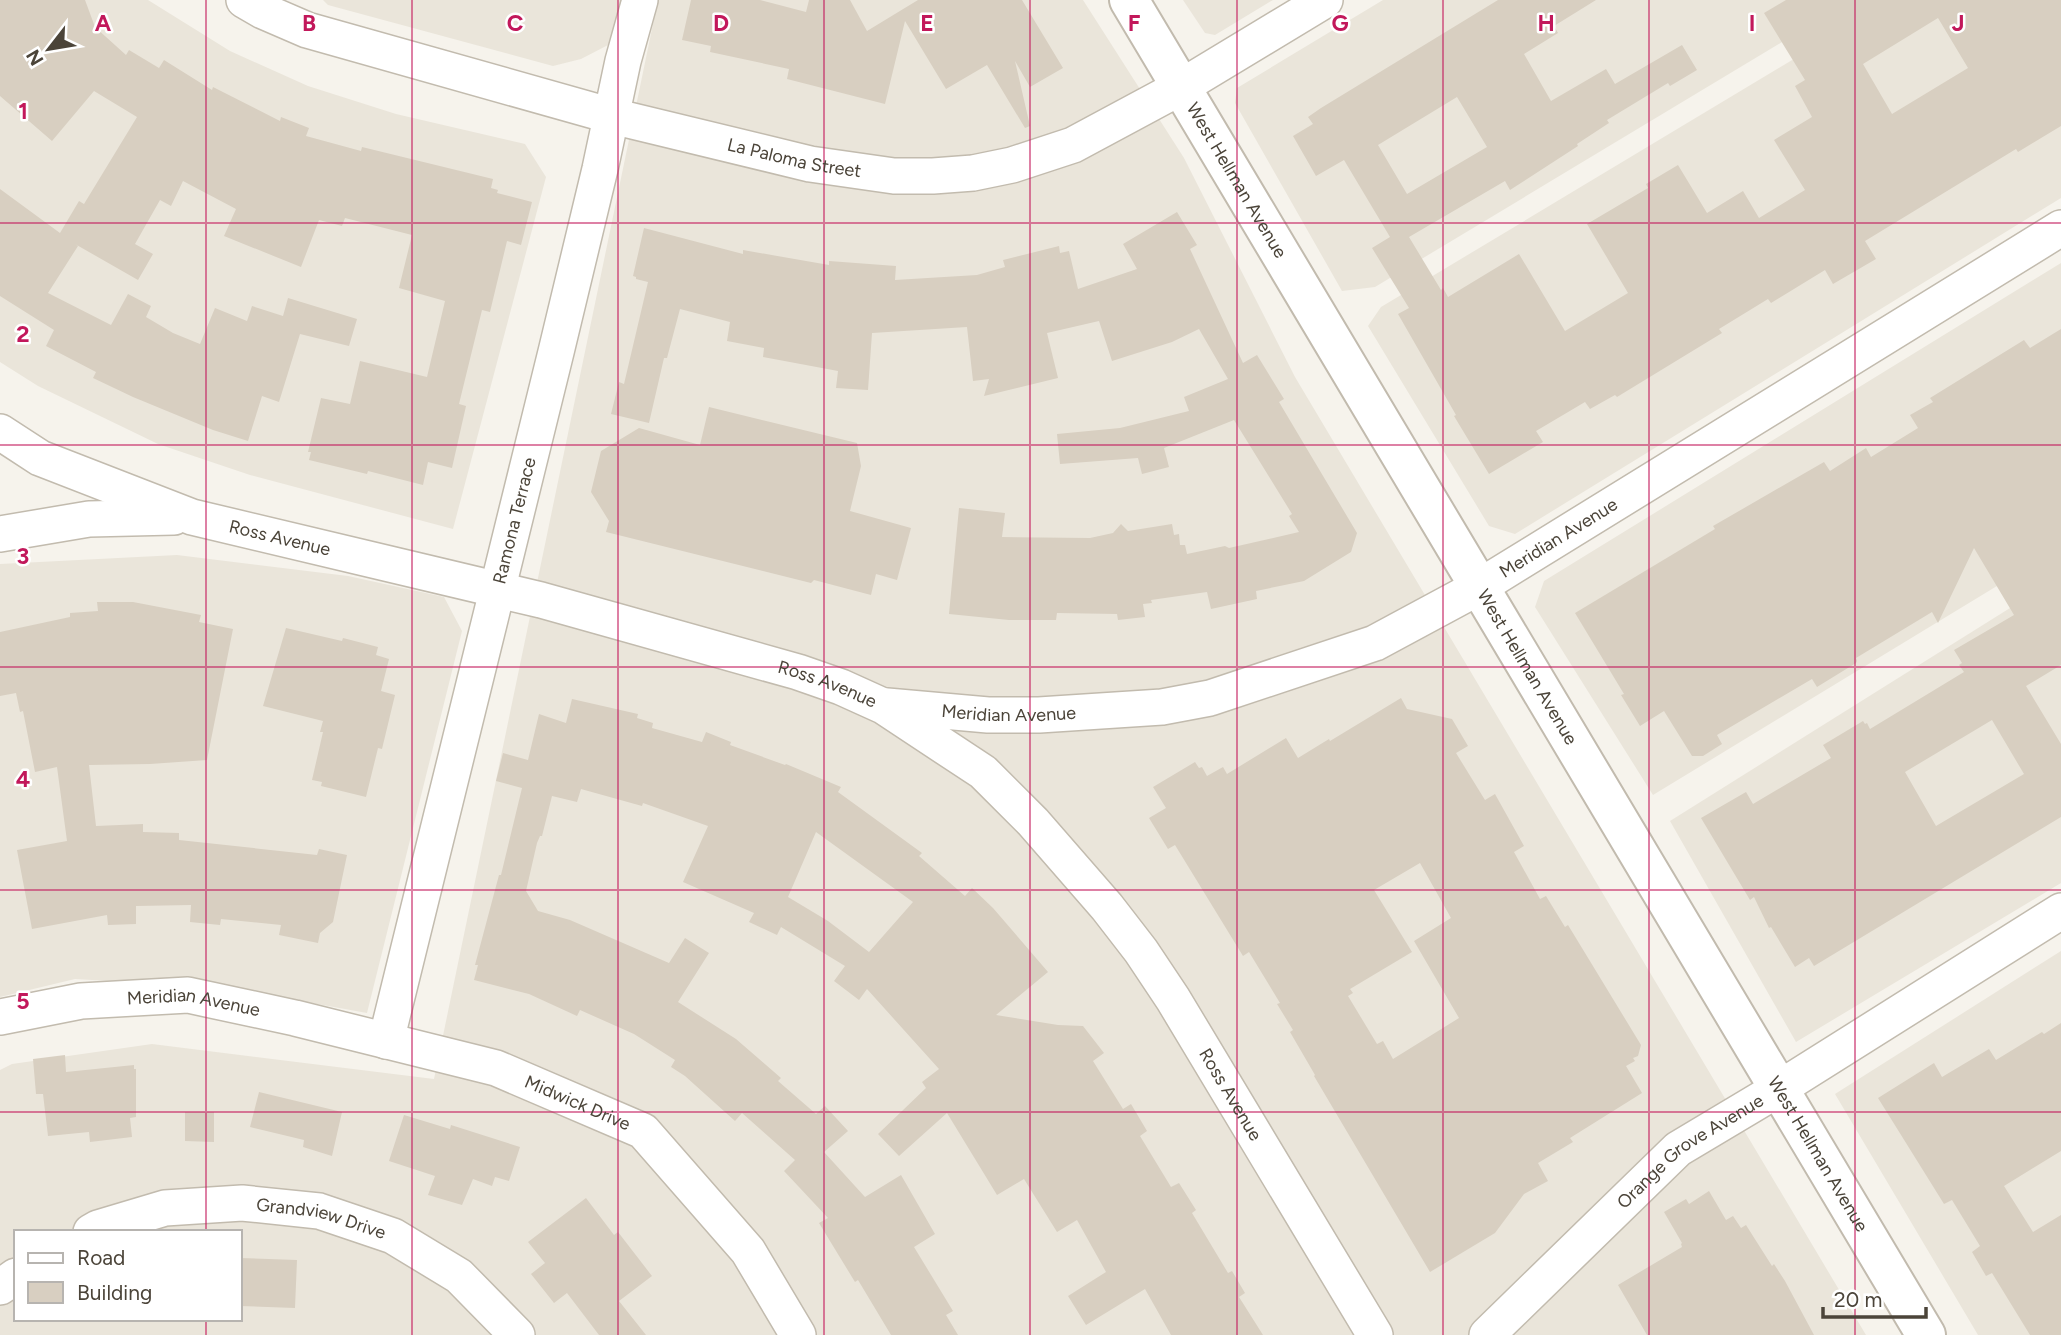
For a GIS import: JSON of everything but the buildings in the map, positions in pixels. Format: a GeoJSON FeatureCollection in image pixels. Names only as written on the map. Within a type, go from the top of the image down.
{"type":"FeatureCollection","features":[{"type":"Feature","properties":{"kind":"street","name":"La Paloma Street"},"geometry":{"type":"LineString","coordinates":[[244,0],[307,30],[612,116],[810,164],[894,176],[972,173],[1044,156],[1095,134],[1181,87],[1325,0]]}},
{"type":"Feature","properties":{"kind":"street","name":"Ramona Terrace"},"geometry":{"type":"LineString","coordinates":[[386,1041],[498,592],[623,61],[640,0]]}},
{"type":"Feature","properties":{"kind":"street","name":"West Hellman Avenue"},"geometry":{"type":"LineString","coordinates":[[1129,0],[1926,1335]]}},
{"type":"Feature","properties":{"kind":"street","name":"Meridian Avenue"},"geometry":{"type":"LineString","coordinates":[[883,706],[988,715],[1039,715],[1162,707],[1210,698],[1375,643],[1479,587],[2061,228]]}},
{"type":"Feature","properties":{"kind":"street","name":"Ross Avenue"},"geometry":{"type":"LineString","coordinates":[[0,432],[40,458],[192,517],[498,592],[541,600],[777,665],[841,687],[883,706],[983,772],[1033,822],[1107,907],[1173,999],[1375,1335]]}},
{"type":"Feature","properties":{"kind":"street"},"geometry":{"type":"LineString","coordinates":[[0,534],[89,519],[192,517]]}},
{"type":"Feature","properties":{"kind":"street","name":"Orange Grove Avenue"},"geometry":{"type":"LineString","coordinates":[[1488,1335],[1678,1149],[2061,911]]}},
{"type":"Feature","properties":{"kind":"street","name":"Meridian Avenue"},"geometry":{"type":"LineString","coordinates":[[0,1017],[80,1001],[188,996],[295,1018],[386,1041]]}},
{"type":"Feature","properties":{"kind":"street","name":"Midwick Drive"},"geometry":{"type":"LineString","coordinates":[[386,1041],[496,1068],[643,1131],[748,1251],[798,1335]]}},
{"type":"Feature","properties":{"kind":"street","name":"Grandview Drive"},"geometry":{"type":"LineString","coordinates":[[94,1230],[165,1208],[242,1203],[319,1211],[393,1236],[459,1276],[517,1335]]}},
{"type":"Feature","properties":{"kind":"shaded area"},"geometry":{"type":"Polygon","coordinates":[[[0,0],[148,0],[230,51],[308,86],[396,114],[525,144],[546,177],[453,529],[250,475],[158,444],[38,386],[0,362],[0,0]]]}},
{"type":"Feature","properties":{"kind":"shaded area"},"geometry":{"type":"Polygon","coordinates":[[[323,0],[627,0],[610,44],[581,59],[553,66],[328,5],[323,0]]]}},
{"type":"Feature","properties":{"kind":"shaded area"},"geometry":{"type":"Polygon","coordinates":[[[658,0],[1083,0],[1184,158],[1295,377],[1866,1335],[0,1335],[0,1070],[12,1064],[152,1044],[434,1079],[658,0]]]}},
{"type":"Feature","properties":{"kind":"shaded area"},"geometry":{"type":"Polygon","coordinates":[[[1183,0],[1273,0],[1215,35],[1205,33],[1183,0]]]}},
{"type":"Feature","properties":{"kind":"shaded area"},"geometry":{"type":"Polygon","coordinates":[[[1383,0],[1852,0],[1375,287],[1342,291],[1235,103],[1237,88],[1383,0]]]}},
{"type":"Feature","properties":{"kind":"shaded area"},"geometry":{"type":"Polygon","coordinates":[[[1892,0],[2061,0],[2061,198],[1515,534],[1489,526],[1368,326],[1381,307],[1892,0]]]}},
{"type":"Feature","properties":{"kind":"shaded area"},"geometry":{"type":"Polygon","coordinates":[[[2061,263],[2061,547],[1653,795],[1535,607],[1544,581],[2061,263]]]}},
{"type":"Feature","properties":{"kind":"shaded area"},"geometry":{"type":"Polygon","coordinates":[[[177,555],[348,576],[444,597],[462,631],[367,1013],[229,988],[75,979],[0,997],[0,564],[177,555]]]}},
{"type":"Feature","properties":{"kind":"shaded area"},"geometry":{"type":"Polygon","coordinates":[[[2061,576],[2061,883],[1796,1042],[1670,821],[2061,576]]]}},
{"type":"Feature","properties":{"kind":"shaded area"},"geometry":{"type":"Polygon","coordinates":[[[2061,951],[2061,1335],[1978,1335],[1835,1094],[2061,951]]]}}]}
